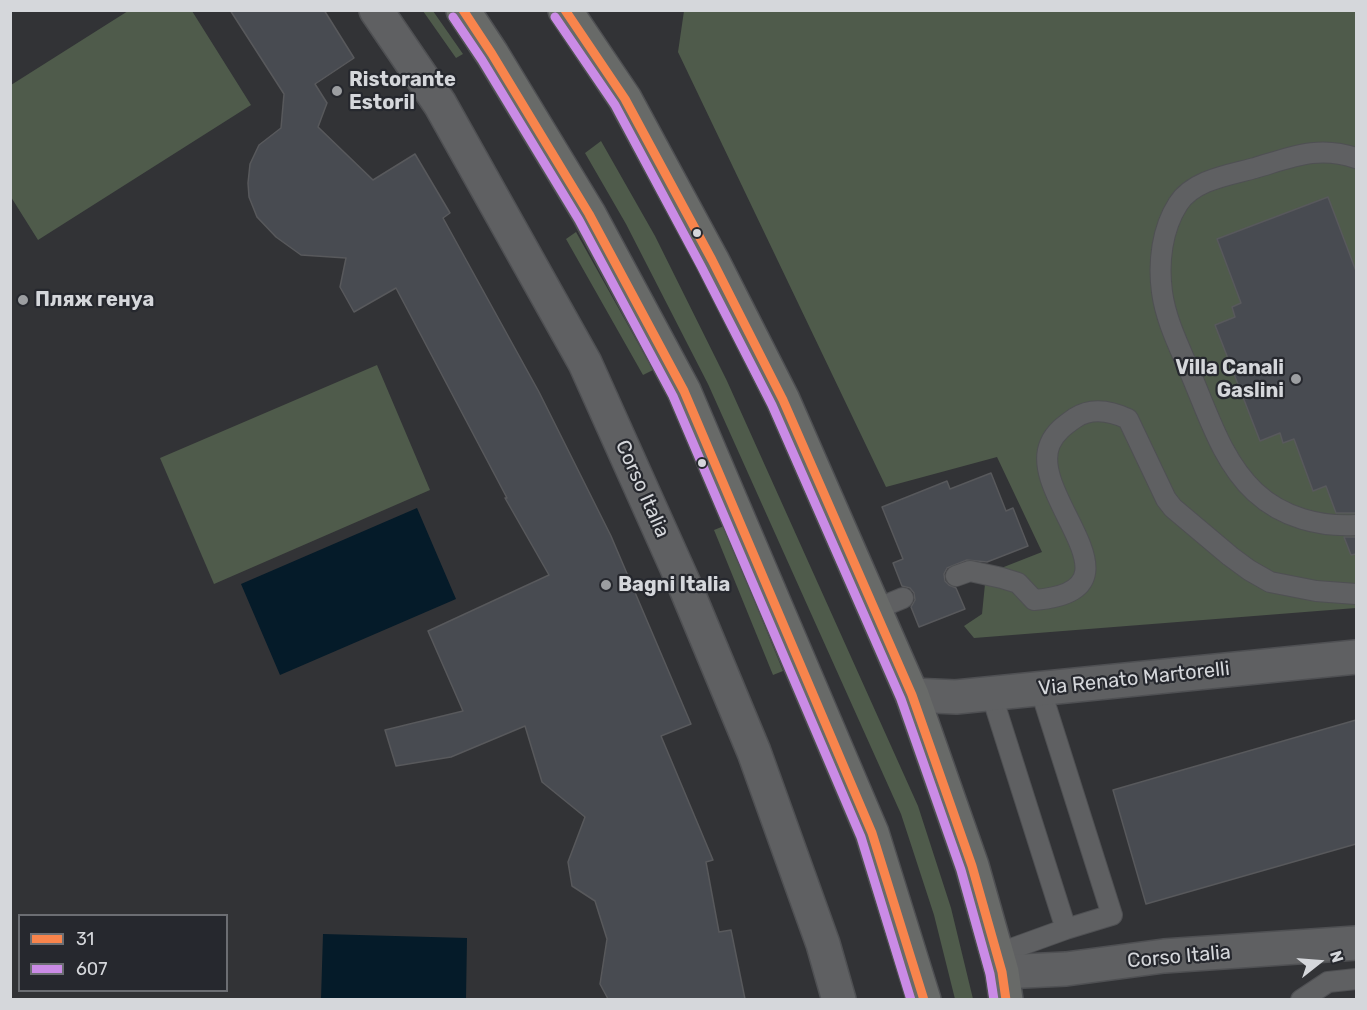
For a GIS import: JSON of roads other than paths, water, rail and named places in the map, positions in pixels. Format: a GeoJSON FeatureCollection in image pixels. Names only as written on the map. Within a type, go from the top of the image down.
{"type":"FeatureCollection","features":[{"type":"Feature","properties":{"kind":"main road"},"geometry":{"type":"LineString","coordinates":[[463,10],[589,214],[684,391],[872,833],[924,999]]}},
{"type":"Feature","properties":{"kind":"main road"},"geometry":{"type":"LineString","coordinates":[[565,10],[625,99],[717,270],[888,604],[912,695],[972,866],[1002,975]]}},
{"type":"Feature","properties":{"kind":"street","name":"Corso Italia"},"geometry":{"type":"LineString","coordinates":[[376,10],[440,104],[585,363],[685,586],[754,752],[823,944],[839,999]]}},
{"type":"Feature","properties":{"kind":"street","name":"Via Renato Martorelli"},"geometry":{"type":"LineString","coordinates":[[912,695],[956,697],[1356,657]]}},
{"type":"Feature","properties":{"kind":"street","name":"Corso Italia"},"geometry":{"type":"LineString","coordinates":[[1002,975],[1164,956],[1356,943]]}},
{"type":"Feature","properties":{"kind":"lane"},"geometry":{"type":"LineString","coordinates":[[1356,158],[1337,152],[1306,153],[1219,178],[1196,187],[1179,202],[1166,228],[1161,258],[1162,292],[1171,328],[1220,442],[1238,474],[1257,494],[1310,523],[1356,525]]}},
{"type":"Feature","properties":{"kind":"lane"},"geometry":{"type":"LineString","coordinates":[[956,576],[970,571],[1002,578],[1018,583],[1034,600],[1054,598],[1076,588],[1084,578],[1087,565],[1049,477],[1047,459],[1050,444],[1061,428],[1080,416],[1096,411],[1108,411],[1128,419],[1166,499],[1173,508],[1239,563],[1270,582],[1316,591],[1356,594]]}},
{"type":"Feature","properties":{"kind":"lane"},"geometry":{"type":"LineString","coordinates":[[1002,975],[1066,929],[1112,915],[1040,688]]}},
{"type":"Feature","properties":{"kind":"lane"},"geometry":{"type":"LineString","coordinates":[[992,693],[1066,929]]}},
{"type":"Feature","properties":{"kind":"lane"},"geometry":{"type":"LineString","coordinates":[[1301,999],[1328,982],[1356,979]]}},
{"type":"Feature","properties":{"kind":"water"},"geometry":{"type":"Polygon","coordinates":[[[417,508],[456,599],[280,675],[241,584],[417,508]]]}},
{"type":"Feature","properties":{"kind":"water"},"geometry":{"type":"Polygon","coordinates":[[[323,934],[467,938],[466,999],[321,999],[323,934]]]}},
{"type":"Feature","properties":{"kind":"place","name":"Ristorante Estoril"},"geometry":{"type":"Point","coordinates":[337,91]}},
{"type":"Feature","properties":{"kind":"place","name":"Пляж генуа"},"geometry":{"type":"Point","coordinates":[23,300]}},
{"type":"Feature","properties":{"kind":"place","name":"Villa Canali Gaslini"},"geometry":{"type":"Point","coordinates":[1296,379]}},
{"type":"Feature","properties":{"kind":"place","name":"Bagni Italia"},"geometry":{"type":"Point","coordinates":[606,585]}}]}
